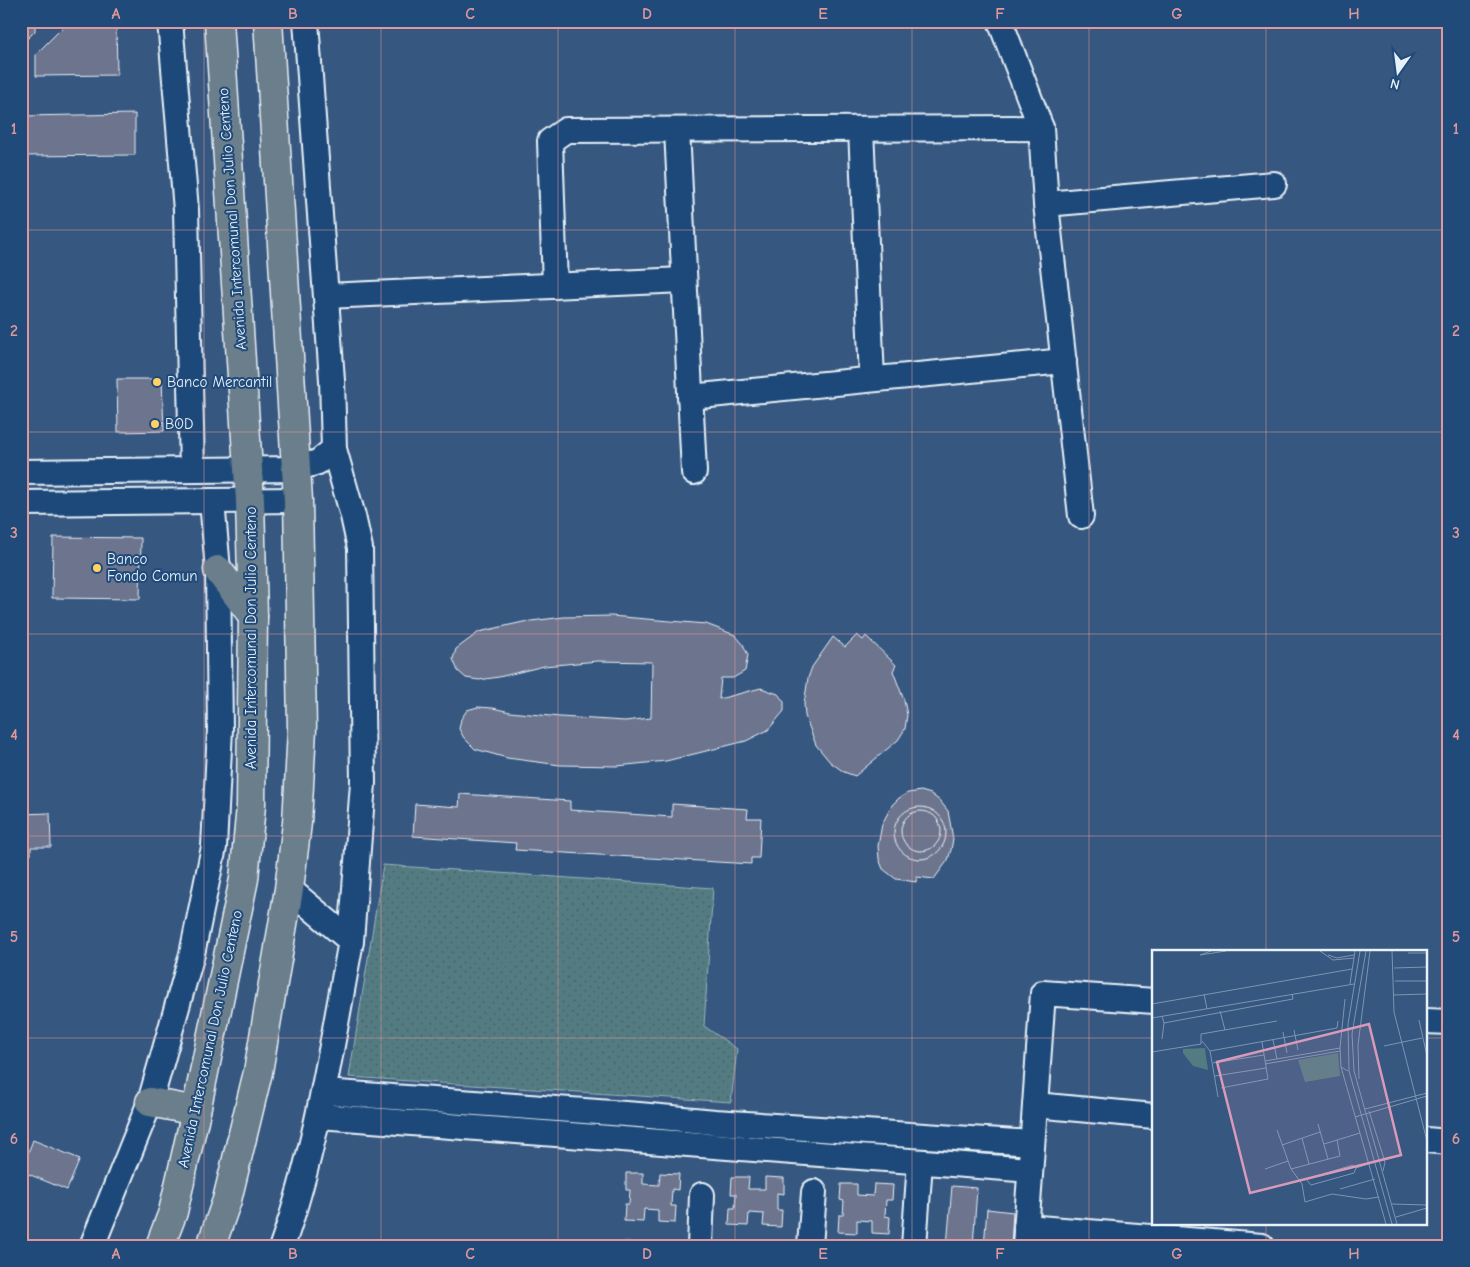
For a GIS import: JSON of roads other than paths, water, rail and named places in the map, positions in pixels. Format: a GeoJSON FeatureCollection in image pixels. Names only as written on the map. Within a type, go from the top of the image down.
{"type":"FeatureCollection","features":[{"type":"Feature","properties":{"kind":"main road","name":"Avenida Intercomunal Don Julio Centeno"},"geometry":{"type":"LineString","coordinates":[[160,1246],[173,1212],[244,879],[251,806],[253,616],[250,500],[219,21]]}},
{"type":"Feature","properties":{"kind":"main road"},"geometry":{"type":"LineString","coordinates":[[211,1246],[227,1200],[258,1072],[289,889],[297,823],[302,729],[298,500],[268,21]]}},
{"type":"Feature","properties":{"kind":"main road"},"geometry":{"type":"LineString","coordinates":[[218,570],[253,616]]}},
{"type":"Feature","properties":{"kind":"main road"},"geometry":{"type":"LineString","coordinates":[[150,1102],[196,1111]]}},
{"type":"Feature","properties":{"kind":"street"},"geometry":{"type":"LineString","coordinates":[[170,21],[186,210],[192,470]]}},
{"type":"Feature","properties":{"kind":"street"},"geometry":{"type":"LineString","coordinates":[[282,1246],[319,1116],[351,941],[363,783],[360,548],[354,516],[334,449],[332,380],[306,21]]}},
{"type":"Feature","properties":{"kind":"street"},"geometry":{"type":"LineString","coordinates":[[1000,21],[1041,128],[1046,204],[1081,516]]}},
{"type":"Feature","properties":{"kind":"street"},"geometry":{"type":"LineString","coordinates":[[556,286],[550,141],[566,130],[1041,128]]}},
{"type":"Feature","properties":{"kind":"street"},"geometry":{"type":"LineString","coordinates":[[861,129],[872,379]]}},
{"type":"Feature","properties":{"kind":"street"},"geometry":{"type":"LineString","coordinates":[[677,130],[694,472]]}},
{"type":"Feature","properties":{"kind":"street"},"geometry":{"type":"LineString","coordinates":[[1046,204],[1274,184]]}},
{"type":"Feature","properties":{"kind":"street"},"geometry":{"type":"LineString","coordinates":[[326,296],[684,280]]}},
{"type":"Feature","properties":{"kind":"street"},"geometry":{"type":"LineString","coordinates":[[690,397],[1064,361]]}},
{"type":"Feature","properties":{"kind":"street"},"geometry":{"type":"LineString","coordinates":[[21,472],[295,469],[318,462],[334,449]]}},
{"type":"Feature","properties":{"kind":"street"},"geometry":{"type":"LineString","coordinates":[[21,503],[298,500]]}},
{"type":"Feature","properties":{"kind":"street","name":"Avenida Intercomunal Don Julio Centeno"},"geometry":{"type":"LineString","coordinates":[[92,1246],[150,1102],[192,954],[214,848],[220,730],[218,570],[212,501]]}},
{"type":"Feature","properties":{"kind":"street"},"geometry":{"type":"LineString","coordinates":[[289,889],[351,941]]}},
{"type":"Feature","properties":{"kind":"street"},"geometry":{"type":"LineString","coordinates":[[1152,1001],[1042,993],[1025,1236],[1262,1246]]}},
{"type":"Feature","properties":{"kind":"street"},"geometry":{"type":"LineString","coordinates":[[1428,1021],[1449,1022]]}},
{"type":"Feature","properties":{"kind":"street"},"geometry":{"type":"LineString","coordinates":[[324,1092],[630,1114],[714,1122],[1032,1143]]}},
{"type":"Feature","properties":{"kind":"street"},"geometry":{"type":"LineString","coordinates":[[1035,1105],[1152,1116]]}},
{"type":"Feature","properties":{"kind":"street"},"geometry":{"type":"LineString","coordinates":[[319,1116],[1030,1170]]}},
{"type":"Feature","properties":{"kind":"street"},"geometry":{"type":"LineString","coordinates":[[713,1146],[714,1122]]}},
{"type":"Feature","properties":{"kind":"street"},"geometry":{"type":"LineString","coordinates":[[1428,1140],[1449,1142]]}},
{"type":"Feature","properties":{"kind":"street"},"geometry":{"type":"LineString","coordinates":[[914,1246],[920,1162]]}},
{"type":"Feature","properties":{"kind":"street"},"geometry":{"type":"LineString","coordinates":[[810,1246],[814,1192]]}},
{"type":"Feature","properties":{"kind":"street"},"geometry":{"type":"LineString","coordinates":[[700,1246],[702,1195]]}},
{"type":"Feature","properties":{"kind":"place","name":"Banco Mercantil"},"geometry":{"type":"Point","coordinates":[157,382]}},
{"type":"Feature","properties":{"kind":"place","name":"BOD"},"geometry":{"type":"Point","coordinates":[155,424]}},
{"type":"Feature","properties":{"kind":"place","name":"Banco Fondo Comun"},"geometry":{"type":"Point","coordinates":[97,568]}}]}
